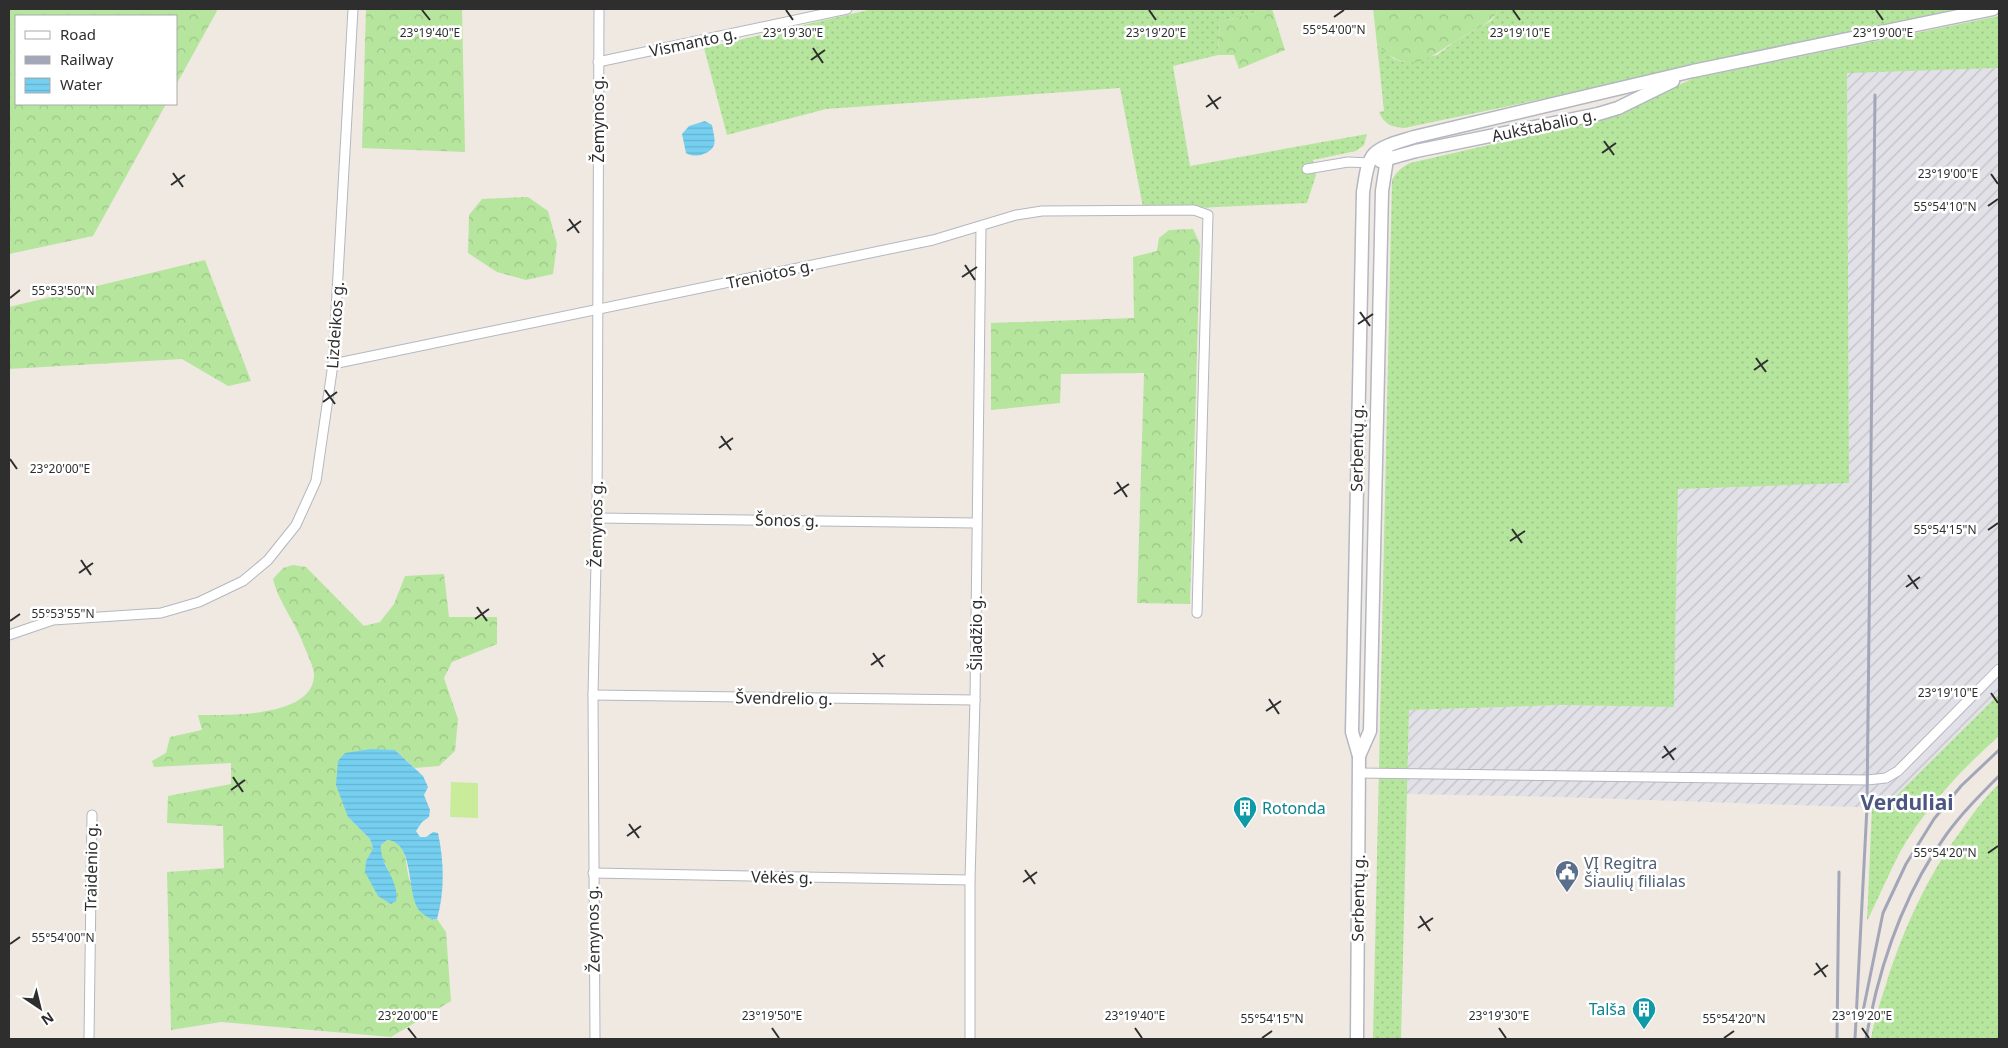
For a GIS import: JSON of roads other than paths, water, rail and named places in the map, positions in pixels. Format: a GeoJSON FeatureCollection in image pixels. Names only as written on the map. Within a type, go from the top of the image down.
{"type":"FeatureCollection","features":[{"type":"Feature","properties":{"kind":"main road","name":"Aukštabalio g."},"geometry":{"type":"LineString","coordinates":[[1387,153],[1414,137],[1693,71],[1994,9]]}},
{"type":"Feature","properties":{"kind":"main road","name":"Aukštabalio g."},"geometry":{"type":"LineString","coordinates":[[1387,153],[1416,151],[1598,114],[1618,108],[1693,71]]}},
{"type":"Feature","properties":{"kind":"main road"},"geometry":{"type":"LineString","coordinates":[[1370,164],[1387,153]]}},
{"type":"Feature","properties":{"kind":"main road","name":"Serbentų g."},"geometry":{"type":"LineString","coordinates":[[1359,756],[1370,731],[1382,191],[1387,153]]}},
{"type":"Feature","properties":{"kind":"main road","name":"Serbentų g."},"geometry":{"type":"LineString","coordinates":[[1357,1039],[1359,756],[1352,732],[1363,192],[1370,164]]}},
{"type":"Feature","properties":{"kind":"street","name":"Lizdeikos g."},"geometry":{"type":"LineString","coordinates":[[9,635],[53,620],[161,613],[199,602],[243,581],[268,560],[296,525],[316,481],[333,364],[353,9]]}},
{"type":"Feature","properties":{"kind":"street","name":"Žemynos g."},"geometry":{"type":"LineString","coordinates":[[595,1039],[593,695],[597,518],[599,9]]}},
{"type":"Feature","properties":{"kind":"street","name":"Vismanto g."},"geometry":{"type":"LineString","coordinates":[[598,62],[847,9]]}},
{"type":"Feature","properties":{"kind":"street"},"geometry":{"type":"LineString","coordinates":[[1307,169],[1348,162],[1370,164]]}},
{"type":"Feature","properties":{"kind":"street","name":"Treniotos g."},"geometry":{"type":"LineString","coordinates":[[333,364],[933,240],[1016,215],[1042,211],[1194,210],[1208,215],[1197,613]]}},
{"type":"Feature","properties":{"kind":"street","name":"Šiladžio g."},"geometry":{"type":"LineString","coordinates":[[970,1039],[970,880],[976,700],[976,523],[981,227]]}},
{"type":"Feature","properties":{"kind":"street","name":"Šonos g."},"geometry":{"type":"LineString","coordinates":[[597,518],[976,523]]}},
{"type":"Feature","properties":{"kind":"street"},"geometry":{"type":"LineString","coordinates":[[1359,773],[1867,780],[1886,778],[1898,770],[1999,669]]}},
{"type":"Feature","properties":{"kind":"street","name":"Švendrelio g."},"geometry":{"type":"LineString","coordinates":[[593,695],[976,700]]}},
{"type":"Feature","properties":{"kind":"street","name":"Traidenio g."},"geometry":{"type":"LineString","coordinates":[[89,1039],[92,815]]}},
{"type":"Feature","properties":{"kind":"street","name":"Vėkės g."},"geometry":{"type":"LineString","coordinates":[[593,874],[970,880]]}},
{"type":"Feature","properties":{"kind":"water"},"geometry":{"type":"Polygon","coordinates":[[[705,121],[712,125],[715,140],[713,147],[707,153],[701,155],[693,156],[686,153],[682,134],[689,126],[705,121]]]}},
{"type":"Feature","properties":{"kind":"water"},"geometry":{"type":"Polygon","coordinates":[[[371,749],[395,750],[423,776],[428,787],[424,795],[430,810],[429,817],[422,822],[416,831],[420,837],[426,837],[433,832],[438,833],[443,876],[437,919],[432,920],[419,910],[412,892],[406,858],[402,849],[396,843],[387,840],[381,845],[381,852],[395,886],[396,901],[391,904],[378,896],[365,872],[366,861],[373,849],[370,839],[348,817],[336,785],[338,761],[345,753],[371,749]]]}},
{"type":"Feature","properties":{"kind":"railway"},"geometry":{"type":"LineString","coordinates":[[1855,1039],[1867,807],[1875,95]]}},
{"type":"Feature","properties":{"kind":"railway"},"geometry":{"type":"LineString","coordinates":[[1862,1016],[1883,913],[1906,864],[1934,819],[1961,786],[1999,750]]}},
{"type":"Feature","properties":{"kind":"railway"},"geometry":{"type":"LineString","coordinates":[[1866,1039],[1885,958],[1894,932],[1917,882],[1930,858],[1952,827],[1999,776]]}},
{"type":"Feature","properties":{"kind":"railway"},"geometry":{"type":"LineString","coordinates":[[1837,1039],[1839,872]]}},
{"type":"Feature","properties":{"kind":"place","name":"Rotonda"},"geometry":{"type":"Point","coordinates":[1245,829]}},
{"type":"Feature","properties":{"kind":"place","name":"VĮ Regitra Šiaulių filialas"},"geometry":{"type":"Point","coordinates":[1567,893]}},
{"type":"Feature","properties":{"kind":"place","name":"Talša"},"geometry":{"type":"Point","coordinates":[1644,1030]}},
{"type":"Feature","properties":{"kind":"district","name":"Verduliai"},"geometry":{"type":"Point","coordinates":[1907,803]}}]}
